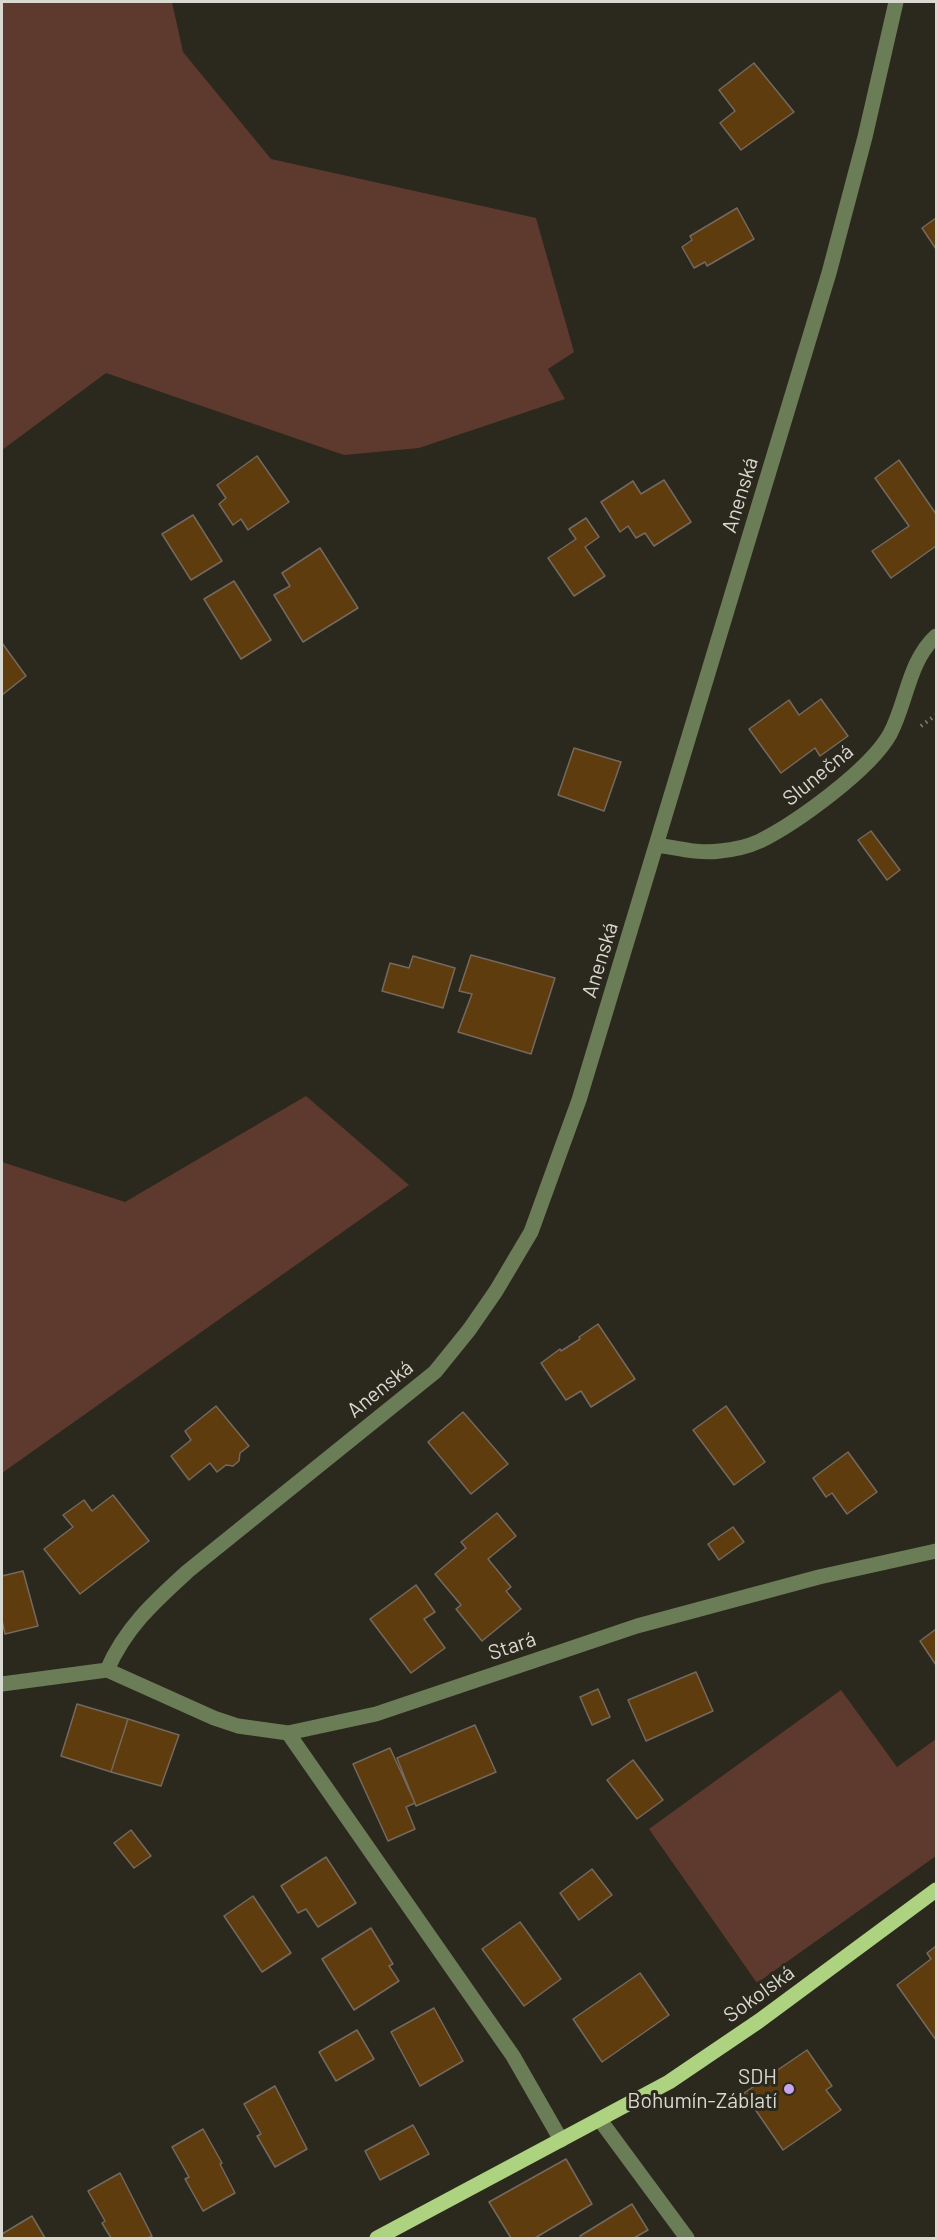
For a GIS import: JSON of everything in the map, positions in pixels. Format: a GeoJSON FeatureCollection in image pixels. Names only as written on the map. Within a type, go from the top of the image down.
{"type":"FeatureCollection","features":[{"type":"Feature","properties":{"kind":"main road","name":"Sokolská"},"geometry":{"type":"LineString","coordinates":[[377,2238],[669,2082],[713,2053],[936,1890]]}},
{"type":"Feature","properties":{"kind":"street","name":"Anenská"},"geometry":{"type":"LineString","coordinates":[[108,1670],[126,1633],[147,1609],[188,1571],[435,1371],[469,1330],[496,1291],[531,1232],[579,1100],[829,273],[865,136],[896,2]]}},
{"type":"Feature","properties":{"kind":"street","name":"Slunečná"},"geometry":{"type":"LineString","coordinates":[[657,845],[694,851],[721,851],[758,842],[798,818],[868,763],[890,734],[916,663],[936,636]]}},
{"type":"Feature","properties":{"kind":"street","name":"Stará"},"geometry":{"type":"LineString","coordinates":[[108,1670],[214,1718],[238,1726],[288,1733],[376,1714],[637,1626],[819,1577],[936,1551]]}},
{"type":"Feature","properties":{"kind":"street"},"geometry":{"type":"LineString","coordinates":[[2,1684],[108,1670]]}},
{"type":"Feature","properties":{"kind":"street"},"geometry":{"type":"LineString","coordinates":[[288,1733],[513,2056],[561,2140]]}},
{"type":"Feature","properties":{"kind":"street"},"geometry":{"type":"LineString","coordinates":[[600,2120],[687,2238]]}},
{"type":"Feature","properties":{"kind":"shaded area"},"geometry":{"type":"Polygon","coordinates":[[[2,2],[172,2],[183,52],[271,159],[536,218],[574,352],[548,369],[565,399],[419,448],[344,455],[106,373],[2,450],[2,2]]]}},
{"type":"Feature","properties":{"kind":"shaded area"},"geometry":{"type":"Polygon","coordinates":[[[306,1096],[409,1185],[2,1473],[2,1162],[125,1202],[306,1096]]]}},
{"type":"Feature","properties":{"kind":"shaded area"},"geometry":{"type":"Polygon","coordinates":[[[841,1690],[897,1767],[936,1739],[936,1856],[757,1983],[649,1829],[841,1690]]]}},
{"type":"Feature","properties":{"kind":"building"},"geometry":{"type":"Polygon","coordinates":[[[754,63],[794,112],[741,150],[720,123],[735,111],[719,90],[754,63]]]}},
{"type":"Feature","properties":{"kind":"building"},"geometry":{"type":"Polygon","coordinates":[[[737,208],[754,239],[707,266],[705,262],[694,268],[682,247],[692,240],[690,236],[737,208]]]}},
{"type":"Feature","properties":{"kind":"building"},"geometry":{"type":"Polygon","coordinates":[[[936,218],[936,249],[922,228],[936,218]]]}},
{"type":"Feature","properties":{"kind":"building"},"geometry":{"type":"Polygon","coordinates":[[[257,456],[289,502],[248,530],[241,519],[233,525],[219,504],[226,498],[217,485],[257,456]]]}},
{"type":"Feature","properties":{"kind":"building"},"geometry":{"type":"Polygon","coordinates":[[[899,460],[936,514],[936,546],[891,578],[872,551],[909,526],[875,478],[899,460]]]}},
{"type":"Feature","properties":{"kind":"building"},"geometry":{"type":"Polygon","coordinates":[[[664,480],[691,522],[654,546],[645,533],[636,538],[628,526],[620,532],[601,502],[633,481],[641,494],[664,480]]]}},
{"type":"Feature","properties":{"kind":"building"},"geometry":{"type":"Polygon","coordinates":[[[193,515],[222,561],[191,580],[162,534],[193,515]]]}},
{"type":"Feature","properties":{"kind":"building"},"geometry":{"type":"Polygon","coordinates":[[[586,518],[599,537],[585,547],[605,576],[574,596],[548,558],[576,539],[569,529],[586,518]]]}},
{"type":"Feature","properties":{"kind":"building"},"geometry":{"type":"Polygon","coordinates":[[[320,548],[358,608],[303,642],[274,595],[290,586],[282,573],[320,548]]]}},
{"type":"Feature","properties":{"kind":"building"},"geometry":{"type":"Polygon","coordinates":[[[234,581],[271,640],[241,659],[204,599],[234,581]]]}},
{"type":"Feature","properties":{"kind":"building"},"geometry":{"type":"Polygon","coordinates":[[[2,643],[26,676],[2,695],[2,643]]]}},
{"type":"Feature","properties":{"kind":"building"},"geometry":{"type":"Polygon","coordinates":[[[821,699],[848,736],[820,756],[815,748],[781,773],[749,729],[789,700],[799,715],[821,699]]]}},
{"type":"Feature","properties":{"kind":"building"},"geometry":{"type":"Polygon","coordinates":[[[574,748],[621,762],[604,811],[558,795],[574,748]]]}},
{"type":"Feature","properties":{"kind":"building"},"geometry":{"type":"Polygon","coordinates":[[[871,831],[900,870],[887,880],[858,840],[871,831]]]}},
{"type":"Feature","properties":{"kind":"building"},"geometry":{"type":"Polygon","coordinates":[[[471,955],[555,978],[531,1054],[458,1032],[472,994],[459,991],[471,955]]]}},
{"type":"Feature","properties":{"kind":"building"},"geometry":{"type":"Polygon","coordinates":[[[413,956],[455,968],[443,1008],[382,991],[390,963],[409,968],[413,956]]]}},
{"type":"Feature","properties":{"kind":"building"},"geometry":{"type":"Polygon","coordinates":[[[598,1324],[635,1379],[591,1407],[581,1391],[566,1400],[541,1363],[560,1349],[561,1351],[580,1339],[579,1337],[598,1324]]]}},
{"type":"Feature","properties":{"kind":"building"},"geometry":{"type":"Polygon","coordinates":[[[216,1406],[249,1446],[240,1453],[239,1461],[233,1466],[226,1465],[217,1472],[210,1463],[189,1480],[171,1456],[191,1440],[185,1431],[216,1406]]]}},
{"type":"Feature","properties":{"kind":"building"},"geometry":{"type":"Polygon","coordinates":[[[726,1406],[765,1462],[734,1485],[693,1430],[726,1406]]]}},
{"type":"Feature","properties":{"kind":"building"},"geometry":{"type":"Polygon","coordinates":[[[463,1412],[508,1464],[471,1494],[428,1442],[463,1412]]]}},
{"type":"Feature","properties":{"kind":"building"},"geometry":{"type":"Polygon","coordinates":[[[848,1452],[877,1492],[847,1514],[832,1493],[826,1497],[813,1478],[848,1452]]]}},
{"type":"Feature","properties":{"kind":"building"},"geometry":{"type":"Polygon","coordinates":[[[113,1495],[149,1541],[80,1594],[44,1549],[73,1527],[63,1515],[84,1500],[92,1511],[113,1495]]]}},
{"type":"Feature","properties":{"kind":"building"},"geometry":{"type":"Polygon","coordinates":[[[497,1513],[516,1536],[488,1559],[511,1587],[506,1591],[521,1609],[482,1641],[456,1609],[461,1605],[435,1574],[466,1548],[461,1542],[497,1513]]]}},
{"type":"Feature","properties":{"kind":"building"},"geometry":{"type":"Polygon","coordinates":[[[733,1527],[744,1542],[719,1560],[708,1544],[733,1527]]]}},
{"type":"Feature","properties":{"kind":"building"},"geometry":{"type":"Polygon","coordinates":[[[23,1571],[38,1626],[5,1634],[2,1620],[2,1576],[23,1571]]]}},
{"type":"Feature","properties":{"kind":"building"},"geometry":{"type":"Polygon","coordinates":[[[416,1585],[435,1612],[424,1619],[445,1648],[411,1673],[370,1619],[416,1585]]]}},
{"type":"Feature","properties":{"kind":"building"},"geometry":{"type":"Polygon","coordinates":[[[936,1629],[936,1665],[920,1641],[936,1629]]]}},
{"type":"Feature","properties":{"kind":"building"},"geometry":{"type":"Polygon","coordinates":[[[696,1672],[713,1711],[646,1741],[628,1700],[696,1672]]]}},
{"type":"Feature","properties":{"kind":"building"},"geometry":{"type":"Polygon","coordinates":[[[598,1689],[610,1717],[592,1725],[580,1697],[598,1689]]]}},
{"type":"Feature","properties":{"kind":"building"},"geometry":{"type":"Polygon","coordinates":[[[77,1704],[128,1719],[111,1772],[61,1756],[77,1704]]]}},
{"type":"Feature","properties":{"kind":"building"},"geometry":{"type":"Polygon","coordinates":[[[128,1719],[179,1735],[161,1786],[111,1772],[128,1719]]]}},
{"type":"Feature","properties":{"kind":"building"},"geometry":{"type":"Polygon","coordinates":[[[475,1725],[496,1772],[416,1806],[397,1758],[475,1725]]]}},
{"type":"Feature","properties":{"kind":"building"},"geometry":{"type":"Polygon","coordinates":[[[390,1748],[415,1803],[406,1807],[415,1829],[388,1841],[353,1764],[390,1748]]]}},
{"type":"Feature","properties":{"kind":"building"},"geometry":{"type":"Polygon","coordinates":[[[633,1760],[663,1800],[637,1819],[607,1780],[633,1760]]]}},
{"type":"Feature","properties":{"kind":"building"},"geometry":{"type":"Polygon","coordinates":[[[131,1830],[151,1856],[134,1868],[114,1843],[131,1830]]]}},
{"type":"Feature","properties":{"kind":"building"},"geometry":{"type":"Polygon","coordinates":[[[326,1857],[356,1903],[318,1927],[306,1909],[298,1913],[281,1886],[326,1857]]]}},
{"type":"Feature","properties":{"kind":"building"},"geometry":{"type":"Polygon","coordinates":[[[592,1869],[612,1895],[579,1920],[560,1893],[592,1869]]]}},
{"type":"Feature","properties":{"kind":"building"},"geometry":{"type":"Polygon","coordinates":[[[253,1896],[291,1953],[262,1972],[224,1916],[253,1896]]]}},
{"type":"Feature","properties":{"kind":"building"},"geometry":{"type":"Polygon","coordinates":[[[520,1922],[561,1979],[524,2006],[482,1949],[520,1922]]]}},
{"type":"Feature","properties":{"kind":"building"},"geometry":{"type":"Polygon","coordinates":[[[371,1928],[393,1964],[389,1966],[399,1981],[354,2010],[322,1959],[371,1928]]]}},
{"type":"Feature","properties":{"kind":"building"},"geometry":{"type":"Polygon","coordinates":[[[936,1946],[936,2040],[897,1985],[931,1959],[927,1953],[936,1946]]]}},
{"type":"Feature","properties":{"kind":"building"},"geometry":{"type":"Polygon","coordinates":[[[640,1973],[669,2015],[602,2062],[573,2019],[640,1973]]]}},
{"type":"Feature","properties":{"kind":"building"},"geometry":{"type":"Polygon","coordinates":[[[434,2008],[463,2061],[420,2086],[391,2032],[434,2008]]]}},
{"type":"Feature","properties":{"kind":"building"},"geometry":{"type":"Polygon","coordinates":[[[357,2030],[374,2059],[336,2081],[319,2052],[357,2030]]]}},
{"type":"Feature","properties":{"kind":"building"},"geometry":{"type":"Polygon","coordinates":[[[807,2050],[832,2086],[826,2090],[841,2110],[783,2150],[744,2093],[807,2050]]]}},
{"type":"Feature","properties":{"kind":"building"},"geometry":{"type":"Polygon","coordinates":[[[275,2086],[307,2149],[275,2167],[257,2136],[261,2134],[244,2104],[275,2086]]]}},
{"type":"Feature","properties":{"kind":"building"},"geometry":{"type":"Polygon","coordinates":[[[413,2125],[429,2154],[380,2180],[365,2151],[413,2125]]]}},
{"type":"Feature","properties":{"kind":"building"},"geometry":{"type":"Polygon","coordinates":[[[203,2129],[235,2193],[203,2211],[185,2179],[189,2177],[172,2147],[203,2129]]]}},
{"type":"Feature","properties":{"kind":"building"},"geometry":{"type":"Polygon","coordinates":[[[566,2159],[592,2204],[535,2238],[511,2238],[489,2202],[566,2159]]]}},
{"type":"Feature","properties":{"kind":"building"},"geometry":{"type":"Polygon","coordinates":[[[120,2173],[152,2236],[148,2238],[111,2238],[102,2223],[105,2221],[88,2191],[120,2173]]]}},
{"type":"Feature","properties":{"kind":"building"},"geometry":{"type":"Polygon","coordinates":[[[632,2204],[648,2230],[634,2238],[581,2238],[580,2236],[632,2204]]]}},
{"type":"Feature","properties":{"kind":"building"},"geometry":{"type":"Polygon","coordinates":[[[32,2216],[45,2238],[2,2238],[2,2234],[32,2216]]]}},
{"type":"Feature","properties":{"kind":"place","name":"SDH Bohumín-Záblatí"},"geometry":{"type":"Point","coordinates":[789,2089]}}]}
